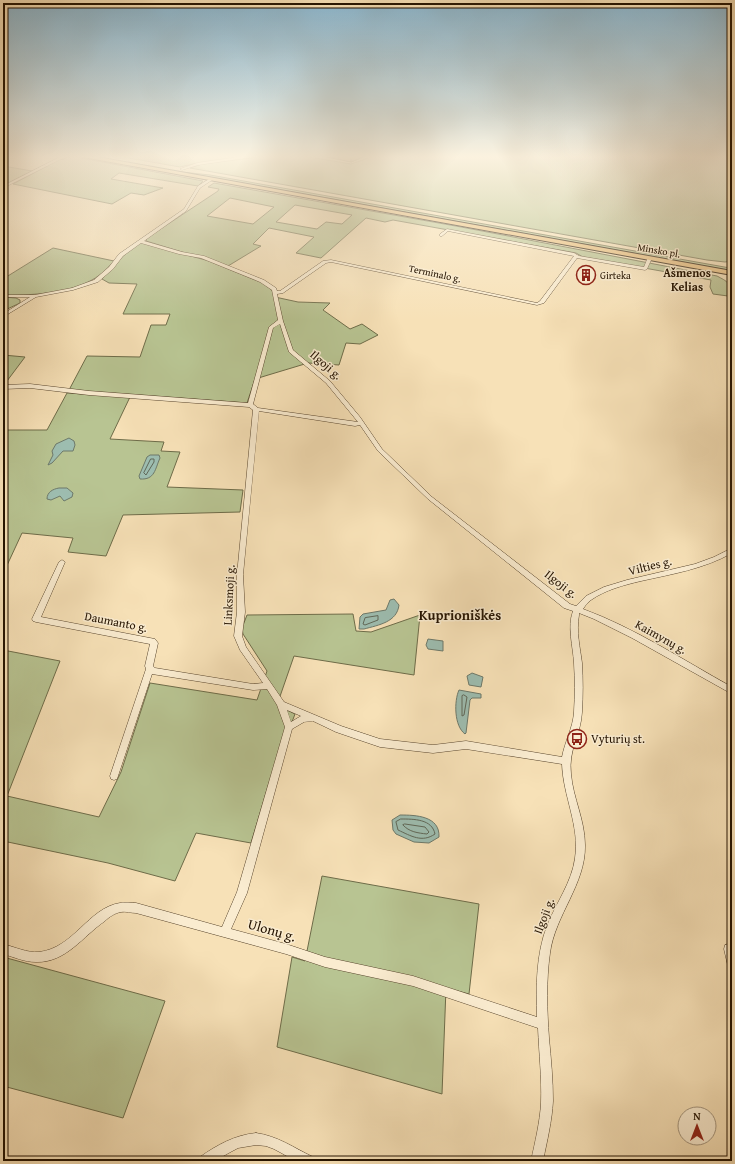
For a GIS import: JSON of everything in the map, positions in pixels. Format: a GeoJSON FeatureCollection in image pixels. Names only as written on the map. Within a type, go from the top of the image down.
{"type":"FeatureCollection","features":[{"type":"Feature","properties":{"kind":"highway","name":"Minsko pl."},"geometry":{"type":"LineString","coordinates":[[391,211],[732,273]]}},
{"type":"Feature","properties":{"kind":"highway","name":"Minsko pl."},"geometry":{"type":"LineString","coordinates":[[420,211],[732,267]]}},
{"type":"Feature","properties":{"kind":"street"},"geometry":{"type":"LineString","coordinates":[[3,296],[35,296],[73,289],[96,281],[111,268],[121,255],[140,240],[184,211]]}},
{"type":"Feature","properties":{"kind":"street"},"geometry":{"type":"LineString","coordinates":[[441,236],[447,230],[574,254],[577,256],[576,257],[645,269],[650,258]]}},
{"type":"Feature","properties":{"kind":"street"},"geometry":{"type":"LineString","coordinates":[[140,240],[202,258],[258,279],[271,286],[276,293]]}},
{"type":"Feature","properties":{"kind":"street","name":"Terminalo g."},"geometry":{"type":"LineString","coordinates":[[276,293],[281,292],[325,262],[331,261],[537,304],[542,302],[576,257]]}},
{"type":"Feature","properties":{"kind":"street","name":"Ilgoji g."},"geometry":{"type":"LineString","coordinates":[[276,293],[281,321],[291,351],[328,382],[361,423],[380,450],[430,498],[525,572],[560,602],[576,611],[574,620],[578,665],[578,712],[577,721],[566,753],[566,761],[568,784],[578,826],[580,856],[578,866],[548,935],[543,974],[543,1024],[547,1106],[537,1161]]}},
{"type":"Feature","properties":{"kind":"street"},"geometry":{"type":"LineString","coordinates":[[3,316],[35,296]]}},
{"type":"Feature","properties":{"kind":"street","name":"Linksmoji g."},"geometry":{"type":"LineString","coordinates":[[281,321],[271,327],[253,407],[240,575],[240,612],[238,636],[243,648],[282,704],[289,727]]}},
{"type":"Feature","properties":{"kind":"street"},"geometry":{"type":"LineString","coordinates":[[3,387],[30,386],[253,407],[355,424],[361,423]]}},
{"type":"Feature","properties":{"kind":"street","name":"Vilties g."},"geometry":{"type":"LineString","coordinates":[[576,611],[587,600],[609,588],[702,564],[720,558],[732,550]]}},
{"type":"Feature","properties":{"kind":"street","name":"Daumanto g."},"geometry":{"type":"LineString","coordinates":[[62,562],[36,618],[152,641],[154,643],[149,666],[150,669]]}},
{"type":"Feature","properties":{"kind":"street","name":"Kaimynų g."},"geometry":{"type":"LineString","coordinates":[[576,611],[597,617],[635,636],[732,691]]}},
{"type":"Feature","properties":{"kind":"street"},"geometry":{"type":"LineString","coordinates":[[114,776],[150,669],[253,687],[269,686]]}},
{"type":"Feature","properties":{"kind":"street"},"geometry":{"type":"LineString","coordinates":[[282,704],[339,729],[380,743],[433,749],[466,745],[566,761]]}},
{"type":"Feature","properties":{"kind":"street"},"geometry":{"type":"LineString","coordinates":[[226,932],[242,893],[289,727],[303,719],[313,718]]}},
{"type":"Feature","properties":{"kind":"street","name":"Ulonų g."},"geometry":{"type":"LineString","coordinates":[[3,949],[33,957],[50,956],[67,948],[106,913],[120,908],[136,908],[226,932],[325,962],[413,981],[543,1024]]}},
{"type":"Feature","properties":{"kind":"street"},"geometry":{"type":"LineString","coordinates":[[729,949],[732,962]]}},
{"type":"Feature","properties":{"kind":"street"},"geometry":{"type":"LineString","coordinates":[[204,1161],[231,1144],[259,1139],[275,1143],[309,1161]]}},
{"type":"Feature","properties":{"kind":"green space"},"geometry":{"type":"Polygon","coordinates":[[[187,211],[213,211],[207,216],[253,224],[269,211],[288,211],[276,222],[317,229],[326,222],[342,224],[352,215],[331,211],[373,211],[717,276],[728,283],[729,288],[728,296],[713,294],[710,287],[711,280],[583,257],[576,253],[393,220],[385,222],[366,218],[321,258],[296,253],[314,237],[269,228],[253,244],[261,246],[228,266],[146,241],[147,238],[187,211]]]}},
{"type":"Feature","properties":{"kind":"green space"},"geometry":{"type":"Polygon","coordinates":[[[400,211],[413,211],[730,268],[732,271],[400,211]]]}},
{"type":"Feature","properties":{"kind":"green space"},"geometry":{"type":"Polygon","coordinates":[[[433,211],[732,211],[732,261],[725,262],[433,211]]]}},
{"type":"Feature","properties":{"kind":"green space"},"geometry":{"type":"Polygon","coordinates":[[[140,242],[209,261],[263,283],[274,292],[275,297],[298,302],[330,303],[323,310],[350,329],[362,324],[378,335],[360,344],[346,343],[339,365],[308,363],[255,379],[247,403],[69,390],[87,356],[140,357],[151,325],[166,325],[170,314],[123,314],[137,284],[109,283],[102,279],[123,256],[140,242]]]}},
{"type":"Feature","properties":{"kind":"green space"},"geometry":{"type":"Polygon","coordinates":[[[53,248],[114,261],[106,270],[80,286],[47,293],[3,295],[3,279],[53,248]]]}},
{"type":"Feature","properties":{"kind":"green space"},"geometry":{"type":"Polygon","coordinates":[[[3,297],[16,298],[20,300],[20,303],[3,311],[3,297]]]}},
{"type":"Feature","properties":{"kind":"green space"},"geometry":{"type":"Polygon","coordinates":[[[3,355],[25,357],[4,385],[3,385],[3,355]]]}},
{"type":"Feature","properties":{"kind":"green space"},"geometry":{"type":"Polygon","coordinates":[[[67,393],[130,397],[110,439],[164,442],[161,451],[180,452],[167,487],[243,490],[240,512],[123,515],[106,556],[68,552],[73,538],[22,533],[3,574],[3,430],[47,430],[67,393]]]}},
{"type":"Feature","properties":{"kind":"green space"},"geometry":{"type":"Polygon","coordinates":[[[353,614],[356,631],[371,632],[420,615],[414,675],[294,656],[277,705],[295,714],[269,783],[251,843],[196,833],[175,881],[108,863],[3,841],[3,650],[60,661],[7,796],[99,817],[121,772],[150,683],[257,700],[267,671],[243,634],[242,628],[247,615],[353,614]]]}},
{"type":"Feature","properties":{"kind":"green space"},"geometry":{"type":"Polygon","coordinates":[[[322,876],[479,904],[469,994],[446,988],[442,1094],[277,1047],[292,957],[305,961],[322,876]]]}},
{"type":"Feature","properties":{"kind":"green space"},"geometry":{"type":"Polygon","coordinates":[[[3,957],[165,1001],[123,1118],[3,1086],[3,957]]]}},
{"type":"Feature","properties":{"kind":"water"},"geometry":{"type":"Polygon","coordinates":[[[69,438],[74,441],[75,445],[73,451],[63,451],[52,463],[48,465],[53,455],[52,451],[56,444],[69,438]]]}},
{"type":"Feature","properties":{"kind":"water"},"geometry":{"type":"Polygon","coordinates":[[[150,455],[159,455],[160,458],[154,473],[149,478],[140,479],[139,476],[147,457],[150,455]]]}},
{"type":"Feature","properties":{"kind":"water"},"geometry":{"type":"Polygon","coordinates":[[[59,488],[67,488],[73,493],[72,497],[64,501],[60,496],[51,500],[47,499],[48,494],[51,491],[59,488]]]}},
{"type":"Feature","properties":{"kind":"water"},"geometry":{"type":"Polygon","coordinates":[[[394,599],[399,605],[398,611],[391,619],[376,626],[359,629],[360,617],[363,614],[386,610],[390,600],[394,599]]]}},
{"type":"Feature","properties":{"kind":"water"},"geometry":{"type":"Polygon","coordinates":[[[428,639],[443,641],[443,651],[428,649],[426,645],[428,639]]]}},
{"type":"Feature","properties":{"kind":"water"},"geometry":{"type":"Polygon","coordinates":[[[472,673],[483,677],[481,687],[469,685],[467,676],[472,673]]]}},
{"type":"Feature","properties":{"kind":"water"},"geometry":{"type":"Polygon","coordinates":[[[459,690],[481,694],[481,698],[472,698],[470,700],[465,734],[461,730],[456,713],[456,700],[459,690]]]}},
{"type":"Feature","properties":{"kind":"water"},"geometry":{"type":"Polygon","coordinates":[[[400,815],[413,815],[426,818],[436,825],[439,837],[429,843],[414,842],[396,834],[393,830],[392,820],[400,815]]]}},
{"type":"Feature","properties":{"kind":"place","name":"Girteka"},"geometry":{"type":"Point","coordinates":[586,275]}},
{"type":"Feature","properties":{"kind":"place","name":"Vyturių st."},"geometry":{"type":"Point","coordinates":[577,739]}},
{"type":"Feature","properties":{"kind":"district","name":"Ašmenos Kelias"},"geometry":{"type":"Point","coordinates":[687,280]}},
{"type":"Feature","properties":{"kind":"district","name":"Kuprioniškės"},"geometry":{"type":"Point","coordinates":[460,615]}}]}
